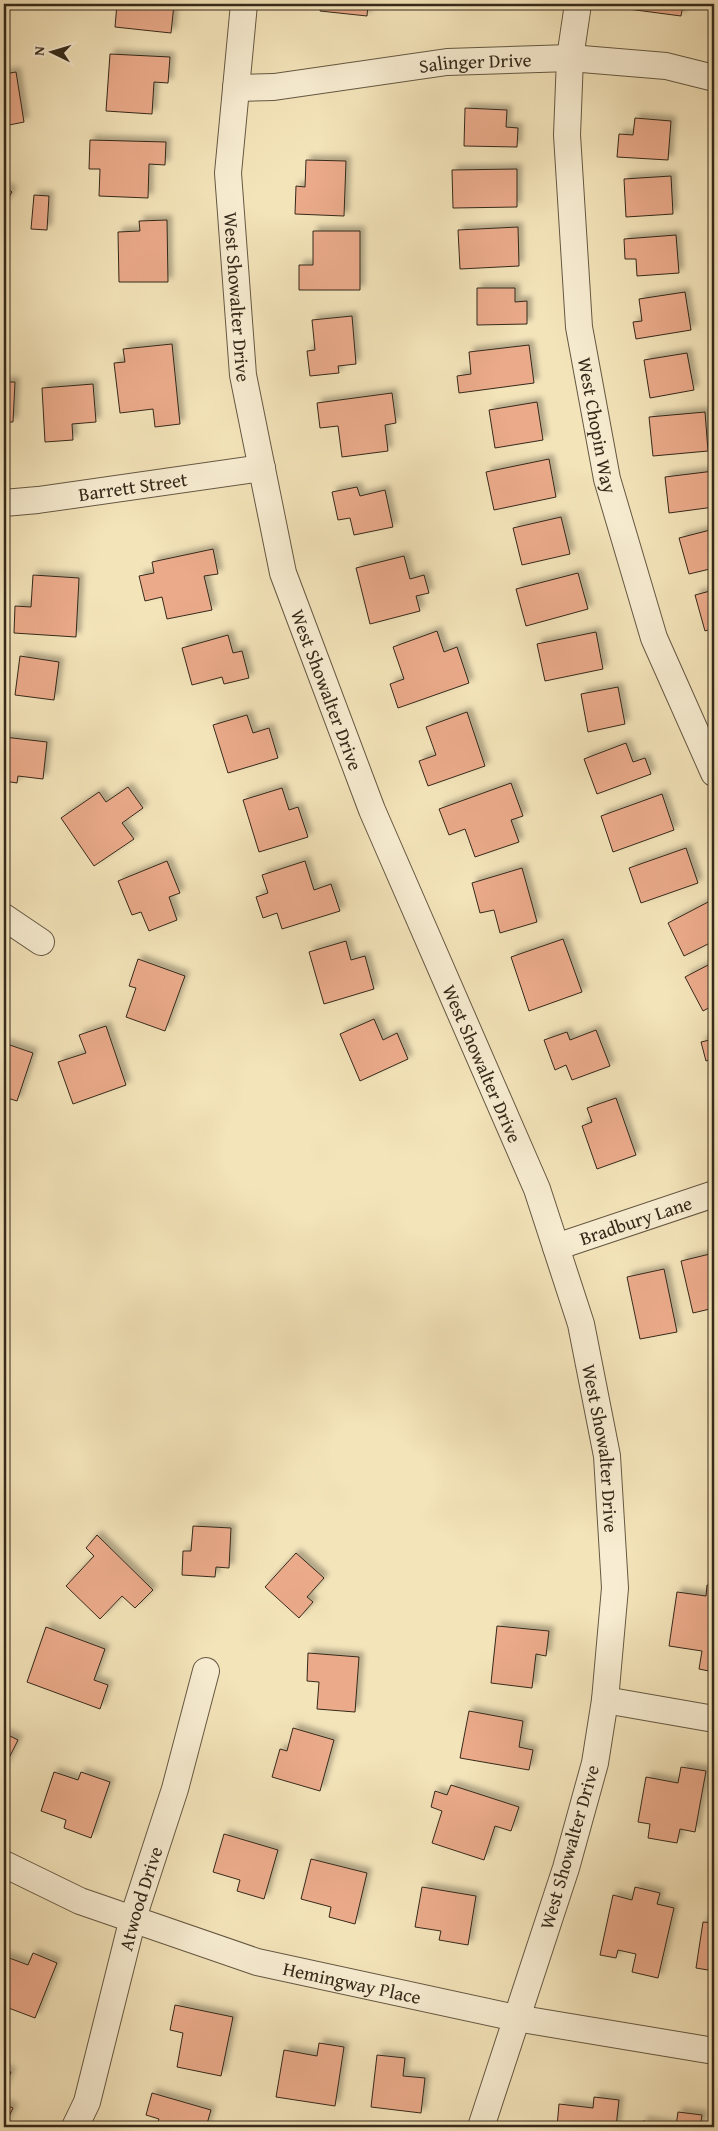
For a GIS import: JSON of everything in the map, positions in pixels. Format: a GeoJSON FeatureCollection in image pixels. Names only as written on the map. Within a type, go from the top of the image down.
{"type":"FeatureCollection","features":[{"type":"Feature","properties":{"kind":"street","name":"West Showalter Drive"},"geometry":{"type":"LineString","coordinates":[[244,4],[229,182],[243,375],[283,573],[370,805],[537,1189],[580,1324],[607,1456],[615,1588],[605,1700],[595,1763],[569,1859],[481,2127]]}},
{"type":"Feature","properties":{"kind":"street","name":"West Chopin Way"},"geometry":{"type":"LineString","coordinates":[[578,4],[570,58],[567,135],[579,327],[607,479],[654,638],[714,773]]}},
{"type":"Feature","properties":{"kind":"street","name":"Salinger Drive"},"geometry":{"type":"LineString","coordinates":[[236,88],[274,87],[447,62],[570,58],[666,66],[714,78]]}},
{"type":"Feature","properties":{"kind":"street","name":"Barrett Street"},"geometry":{"type":"LineString","coordinates":[[4,503],[38,500],[262,468]]}},
{"type":"Feature","properties":{"kind":"street"},"geometry":{"type":"LineString","coordinates":[[4,917],[41,942]]}},
{"type":"Feature","properties":{"kind":"street","name":"Bradbury Lane"},"geometry":{"type":"LineString","coordinates":[[556,1246],[714,1194]]}},
{"type":"Feature","properties":{"kind":"street","name":"Atwood Drive"},"geometry":{"type":"LineString","coordinates":[[74,2127],[87,2102],[133,1918],[175,1789],[206,1671]]}},
{"type":"Feature","properties":{"kind":"street"},"geometry":{"type":"LineString","coordinates":[[605,1700],[714,1719]]}},
{"type":"Feature","properties":{"kind":"street","name":"Hemingway Place"},"geometry":{"type":"LineString","coordinates":[[4,1864],[80,1901],[256,1962],[516,2018],[714,2051]]}},
{"type":"Feature","properties":{"kind":"building"},"geometry":{"type":"Polygon","coordinates":[[[117,4],[174,4],[171,33],[115,27],[117,4]]]}},
{"type":"Feature","properties":{"kind":"building"},"geometry":{"type":"Polygon","coordinates":[[[321,4],[368,4],[367,16],[320,11],[321,4]]]}},
{"type":"Feature","properties":{"kind":"building"},"geometry":{"type":"Polygon","coordinates":[[[629,4],[683,4],[681,16],[628,9],[629,4]]]}},
{"type":"Feature","properties":{"kind":"building"},"geometry":{"type":"Polygon","coordinates":[[[110,54],[170,57],[168,83],[154,82],[152,114],[106,111],[110,54]]]}},
{"type":"Feature","properties":{"kind":"building"},"geometry":{"type":"Polygon","coordinates":[[[16,72],[24,122],[4,126],[4,74],[16,72]]]}},
{"type":"Feature","properties":{"kind":"building"},"geometry":{"type":"Polygon","coordinates":[[[465,108],[507,110],[506,127],[518,128],[517,147],[464,146],[465,108]]]}},
{"type":"Feature","properties":{"kind":"building"},"geometry":{"type":"Polygon","coordinates":[[[635,118],[671,121],[668,160],[617,157],[619,134],[633,135],[635,118]]]}},
{"type":"Feature","properties":{"kind":"building"},"geometry":{"type":"Polygon","coordinates":[[[90,140],[166,142],[165,165],[149,164],[148,198],[99,196],[100,169],[89,169],[90,140]]]}},
{"type":"Feature","properties":{"kind":"building"},"geometry":{"type":"Polygon","coordinates":[[[306,160],[346,161],[344,216],[295,214],[296,186],[305,187],[306,160]]]}},
{"type":"Feature","properties":{"kind":"building"},"geometry":{"type":"Polygon","coordinates":[[[517,169],[517,207],[453,208],[452,170],[517,169]]]}},
{"type":"Feature","properties":{"kind":"building"},"geometry":{"type":"Polygon","coordinates":[[[671,176],[673,214],[626,217],[624,179],[671,176]]]}},
{"type":"Feature","properties":{"kind":"building"},"geometry":{"type":"Polygon","coordinates":[[[4,186],[12,192],[4,205],[4,186]]]}},
{"type":"Feature","properties":{"kind":"building"},"geometry":{"type":"Polygon","coordinates":[[[34,195],[49,196],[47,230],[31,229],[34,195]]]}},
{"type":"Feature","properties":{"kind":"building"},"geometry":{"type":"Polygon","coordinates":[[[167,220],[168,282],[119,282],[118,232],[140,231],[139,221],[167,220]]]}},
{"type":"Feature","properties":{"kind":"building"},"geometry":{"type":"Polygon","coordinates":[[[518,227],[519,266],[460,269],[458,230],[518,227]]]}},
{"type":"Feature","properties":{"kind":"building"},"geometry":{"type":"Polygon","coordinates":[[[313,231],[360,231],[360,290],[299,290],[299,265],[313,265],[313,231]]]}},
{"type":"Feature","properties":{"kind":"building"},"geometry":{"type":"Polygon","coordinates":[[[676,235],[679,273],[637,276],[636,259],[625,259],[624,239],[676,235]]]}},
{"type":"Feature","properties":{"kind":"building"},"geometry":{"type":"Polygon","coordinates":[[[477,288],[515,288],[515,302],[527,301],[527,324],[477,325],[477,288]]]}},
{"type":"Feature","properties":{"kind":"building"},"geometry":{"type":"Polygon","coordinates":[[[685,292],[691,330],[636,339],[633,322],[642,321],[639,299],[685,292]]]}},
{"type":"Feature","properties":{"kind":"building"},"geometry":{"type":"Polygon","coordinates":[[[352,316],[356,364],[338,366],[339,373],[310,376],[307,351],[315,350],[312,320],[352,316]]]}},
{"type":"Feature","properties":{"kind":"building"},"geometry":{"type":"Polygon","coordinates":[[[172,344],[180,424],[155,427],[153,409],[120,413],[114,363],[125,362],[123,349],[172,344]]]}},
{"type":"Feature","properties":{"kind":"building"},"geometry":{"type":"Polygon","coordinates":[[[529,345],[534,383],[459,393],[457,376],[471,374],[469,352],[529,345]]]}},
{"type":"Feature","properties":{"kind":"building"},"geometry":{"type":"Polygon","coordinates":[[[687,353],[694,390],[650,398],[644,360],[687,353]]]}},
{"type":"Feature","properties":{"kind":"building"},"geometry":{"type":"Polygon","coordinates":[[[4,382],[15,382],[13,422],[4,422],[4,382]]]}},
{"type":"Feature","properties":{"kind":"building"},"geometry":{"type":"Polygon","coordinates":[[[93,384],[96,422],[72,424],[73,440],[45,442],[42,388],[93,384]]]}},
{"type":"Feature","properties":{"kind":"building"},"geometry":{"type":"Polygon","coordinates":[[[392,393],[396,423],[385,425],[388,451],[342,457],[338,426],[320,428],[317,403],[392,393]]]}},
{"type":"Feature","properties":{"kind":"building"},"geometry":{"type":"Polygon","coordinates":[[[537,402],[543,440],[495,448],[489,410],[537,402]]]}},
{"type":"Feature","properties":{"kind":"building"},"geometry":{"type":"Polygon","coordinates":[[[705,412],[708,451],[653,456],[649,417],[705,412]]]}},
{"type":"Feature","properties":{"kind":"building"},"geometry":{"type":"Polygon","coordinates":[[[549,459],[556,497],[494,510],[486,472],[549,459]]]}},
{"type":"Feature","properties":{"kind":"building"},"geometry":{"type":"Polygon","coordinates":[[[714,471],[714,507],[669,513],[665,477],[714,471]]]}},
{"type":"Feature","properties":{"kind":"building"},"geometry":{"type":"Polygon","coordinates":[[[357,487],[360,496],[385,490],[393,527],[354,535],[350,518],[338,520],[332,492],[357,487]]]}},
{"type":"Feature","properties":{"kind":"building"},"geometry":{"type":"Polygon","coordinates":[[[561,517],[570,554],[522,565],[513,528],[561,517]]]}},
{"type":"Feature","properties":{"kind":"building"},"geometry":{"type":"Polygon","coordinates":[[[714,529],[714,568],[689,574],[679,538],[714,529]]]}},
{"type":"Feature","properties":{"kind":"building"},"geometry":{"type":"Polygon","coordinates":[[[213,549],[218,574],[204,576],[212,610],[167,619],[162,597],[145,601],[139,576],[154,573],[152,562],[213,549]]]}},
{"type":"Feature","properties":{"kind":"building"},"geometry":{"type":"Polygon","coordinates":[[[404,556],[410,579],[424,575],[429,593],[416,596],[420,611],[370,624],[356,568],[404,556]]]}},
{"type":"Feature","properties":{"kind":"building"},"geometry":{"type":"Polygon","coordinates":[[[578,573],[588,609],[526,626],[516,589],[578,573]]]}},
{"type":"Feature","properties":{"kind":"building"},"geometry":{"type":"Polygon","coordinates":[[[33,575],[79,578],[76,637],[14,633],[15,606],[31,607],[33,575]]]}},
{"type":"Feature","properties":{"kind":"building"},"geometry":{"type":"Polygon","coordinates":[[[714,590],[714,628],[705,631],[695,595],[714,590]]]}},
{"type":"Feature","properties":{"kind":"building"},"geometry":{"type":"Polygon","coordinates":[[[437,631],[444,652],[457,647],[469,683],[398,708],[390,684],[404,679],[393,647],[437,631]]]}},
{"type":"Feature","properties":{"kind":"building"},"geometry":{"type":"Polygon","coordinates":[[[596,632],[603,669],[545,681],[537,644],[596,632]]]}},
{"type":"Feature","properties":{"kind":"building"},"geometry":{"type":"Polygon","coordinates":[[[228,635],[233,653],[242,651],[249,678],[224,684],[222,677],[192,685],[182,648],[228,635]]]}},
{"type":"Feature","properties":{"kind":"building"},"geometry":{"type":"Polygon","coordinates":[[[20,656],[59,662],[54,700],[15,695],[20,656]]]}},
{"type":"Feature","properties":{"kind":"building"},"geometry":{"type":"Polygon","coordinates":[[[618,687],[625,724],[588,732],[581,694],[618,687]]]}},
{"type":"Feature","properties":{"kind":"building"},"geometry":{"type":"Polygon","coordinates":[[[467,712],[485,766],[428,786],[419,761],[436,755],[426,727],[467,712]]]}},
{"type":"Feature","properties":{"kind":"building"},"geometry":{"type":"Polygon","coordinates":[[[247,715],[253,733],[269,728],[278,758],[228,773],[213,725],[247,715]]]}},
{"type":"Feature","properties":{"kind":"building"},"geometry":{"type":"Polygon","coordinates":[[[4,737],[47,742],[43,779],[18,776],[17,783],[4,781],[4,737]]]}},
{"type":"Feature","properties":{"kind":"building"},"geometry":{"type":"Polygon","coordinates":[[[626,743],[633,762],[645,758],[651,774],[597,794],[584,759],[626,743]]]}},
{"type":"Feature","properties":{"kind":"building"},"geometry":{"type":"Polygon","coordinates":[[[511,783],[523,816],[511,820],[519,842],[475,857],[465,829],[449,835],[439,809],[511,783]]]}},
{"type":"Feature","properties":{"kind":"building"},"geometry":{"type":"Polygon","coordinates":[[[128,787],[143,808],[122,823],[134,839],[94,866],[61,818],[99,792],[106,802],[128,787]]]}},
{"type":"Feature","properties":{"kind":"building"},"geometry":{"type":"Polygon","coordinates":[[[282,788],[289,810],[298,807],[308,837],[259,852],[243,800],[282,788]]]}},
{"type":"Feature","properties":{"kind":"building"},"geometry":{"type":"Polygon","coordinates":[[[662,794],[674,830],[613,852],[601,816],[662,794]]]}},
{"type":"Feature","properties":{"kind":"building"},"geometry":{"type":"Polygon","coordinates":[[[686,848],[698,883],[641,903],[629,868],[686,848]]]}},
{"type":"Feature","properties":{"kind":"building"},"geometry":{"type":"Polygon","coordinates":[[[167,861],[180,893],[169,897],[177,920],[149,931],[141,912],[132,915],[118,881],[167,861]]]}},
{"type":"Feature","properties":{"kind":"building"},"geometry":{"type":"Polygon","coordinates":[[[305,861],[314,890],[331,884],[340,911],[282,929],[277,913],[263,918],[256,897],[268,893],[262,875],[305,861]]]}},
{"type":"Feature","properties":{"kind":"building"},"geometry":{"type":"Polygon","coordinates":[[[522,868],[537,922],[500,933],[494,910],[480,913],[472,883],[522,868]]]}},
{"type":"Feature","properties":{"kind":"building"},"geometry":{"type":"Polygon","coordinates":[[[710,901],[714,910],[714,941],[684,956],[668,923],[710,901]]]}},
{"type":"Feature","properties":{"kind":"building"},"geometry":{"type":"Polygon","coordinates":[[[563,939],[582,992],[529,1011],[511,957],[563,939]]]}},
{"type":"Feature","properties":{"kind":"building"},"geometry":{"type":"Polygon","coordinates":[[[346,941],[351,960],[365,956],[374,989],[324,1004],[309,952],[346,941]]]}},
{"type":"Feature","properties":{"kind":"building"},"geometry":{"type":"Polygon","coordinates":[[[138,959],[185,976],[165,1031],[126,1017],[136,988],[129,986],[138,959]]]}},
{"type":"Feature","properties":{"kind":"building"},"geometry":{"type":"Polygon","coordinates":[[[714,962],[714,1005],[703,1011],[685,977],[714,962]]]}},
{"type":"Feature","properties":{"kind":"building"},"geometry":{"type":"Polygon","coordinates":[[[374,1019],[383,1040],[397,1033],[408,1059],[360,1081],[340,1034],[374,1019]]]}},
{"type":"Feature","properties":{"kind":"building"},"geometry":{"type":"Polygon","coordinates":[[[106,1026],[126,1085],[73,1104],[58,1062],[86,1053],[79,1035],[106,1026]]]}},
{"type":"Feature","properties":{"kind":"building"},"geometry":{"type":"Polygon","coordinates":[[[596,1030],[610,1066],[572,1080],[566,1065],[555,1070],[544,1040],[567,1032],[570,1040],[596,1030]]]}},
{"type":"Feature","properties":{"kind":"building"},"geometry":{"type":"Polygon","coordinates":[[[714,1039],[714,1058],[706,1061],[701,1042],[714,1039]]]}},
{"type":"Feature","properties":{"kind":"building"},"geometry":{"type":"Polygon","coordinates":[[[4,1043],[33,1053],[17,1101],[4,1097],[4,1043]]]}},
{"type":"Feature","properties":{"kind":"building"},"geometry":{"type":"Polygon","coordinates":[[[616,1098],[636,1155],[597,1169],[582,1126],[592,1122],[587,1108],[616,1098]]]}},
{"type":"Feature","properties":{"kind":"building"},"geometry":{"type":"Polygon","coordinates":[[[714,1253],[714,1308],[693,1313],[681,1261],[714,1253]]]}},
{"type":"Feature","properties":{"kind":"building"},"geometry":{"type":"Polygon","coordinates":[[[664,1269],[677,1332],[640,1339],[627,1277],[664,1269]]]}},
{"type":"Feature","properties":{"kind":"building"},"geometry":{"type":"Polygon","coordinates":[[[193,1526],[231,1528],[229,1568],[216,1567],[215,1577],[182,1575],[183,1551],[191,1551],[193,1526]]]}},
{"type":"Feature","properties":{"kind":"building"},"geometry":{"type":"Polygon","coordinates":[[[97,1535],[153,1590],[135,1608],[122,1596],[100,1619],[66,1586],[94,1556],[86,1548],[97,1535]]]}},
{"type":"Feature","properties":{"kind":"building"},"geometry":{"type":"Polygon","coordinates":[[[296,1553],[324,1578],[307,1597],[313,1602],[299,1618],[265,1587],[296,1553]]]}},
{"type":"Feature","properties":{"kind":"building"},"geometry":{"type":"Polygon","coordinates":[[[707,1585],[714,1586],[714,1672],[699,1669],[702,1651],[669,1646],[677,1592],[706,1596],[707,1585]]]}},
{"type":"Feature","properties":{"kind":"building"},"geometry":{"type":"Polygon","coordinates":[[[497,1626],[549,1631],[546,1656],[536,1654],[532,1688],[491,1683],[497,1626]]]}},
{"type":"Feature","properties":{"kind":"building"},"geometry":{"type":"Polygon","coordinates":[[[46,1627],[105,1649],[94,1680],[108,1685],[100,1709],[27,1682],[46,1627]]]}},
{"type":"Feature","properties":{"kind":"building"},"geometry":{"type":"Polygon","coordinates":[[[308,1653],[359,1657],[355,1712],[317,1709],[319,1682],[307,1681],[308,1653]]]}},
{"type":"Feature","properties":{"kind":"building"},"geometry":{"type":"Polygon","coordinates":[[[469,1711],[523,1721],[519,1747],[533,1750],[529,1770],[460,1758],[469,1711]]]}},
{"type":"Feature","properties":{"kind":"building"},"geometry":{"type":"Polygon","coordinates":[[[293,1728],[334,1740],[320,1791],[272,1777],[280,1749],[287,1751],[293,1728]]]}},
{"type":"Feature","properties":{"kind":"building"},"geometry":{"type":"Polygon","coordinates":[[[4,1733],[18,1740],[4,1768],[4,1733]]]}},
{"type":"Feature","properties":{"kind":"building"},"geometry":{"type":"Polygon","coordinates":[[[681,1767],[706,1771],[695,1832],[680,1829],[677,1843],[648,1838],[650,1824],[638,1822],[646,1777],[678,1783],[681,1767]]]}},
{"type":"Feature","properties":{"kind":"building"},"geometry":{"type":"Polygon","coordinates":[[[54,1772],[78,1780],[81,1772],[110,1782],[91,1838],[64,1828],[66,1820],[41,1811],[54,1772]]]}},
{"type":"Feature","properties":{"kind":"building"},"geometry":{"type":"Polygon","coordinates":[[[451,1785],[519,1807],[511,1831],[495,1826],[484,1860],[432,1843],[442,1811],[431,1807],[435,1791],[447,1795],[451,1785]]]}},
{"type":"Feature","properties":{"kind":"building"},"geometry":{"type":"Polygon","coordinates":[[[224,1834],[278,1850],[264,1899],[237,1891],[240,1880],[213,1872],[224,1834]]]}},
{"type":"Feature","properties":{"kind":"building"},"geometry":{"type":"Polygon","coordinates":[[[311,1859],[367,1873],[355,1924],[329,1917],[331,1907],[301,1899],[311,1859]]]}},
{"type":"Feature","properties":{"kind":"building"},"geometry":{"type":"Polygon","coordinates":[[[422,1887],[476,1896],[468,1945],[439,1940],[441,1931],[415,1927],[422,1887]]]}},
{"type":"Feature","properties":{"kind":"building"},"geometry":{"type":"Polygon","coordinates":[[[635,1887],[660,1893],[657,1904],[674,1908],[658,1978],[632,1972],[636,1954],[618,1950],[616,1958],[600,1955],[613,1895],[632,1900],[635,1887]]]}},
{"type":"Feature","properties":{"kind":"building"},"geometry":{"type":"Polygon","coordinates":[[[703,1922],[714,1923],[714,1971],[696,1968],[703,1922]]]}},
{"type":"Feature","properties":{"kind":"building"},"geometry":{"type":"Polygon","coordinates":[[[33,1953],[57,1963],[35,2018],[6,2007],[4,2012],[4,1956],[28,1965],[33,1953]]]}},
{"type":"Feature","properties":{"kind":"building"},"geometry":{"type":"Polygon","coordinates":[[[175,2005],[233,2017],[221,2076],[177,2067],[183,2033],[170,2030],[175,2005]]]}},
{"type":"Feature","properties":{"kind":"building"},"geometry":{"type":"Polygon","coordinates":[[[319,2043],[344,2047],[335,2106],[276,2097],[284,2050],[317,2056],[319,2043]]]}},
{"type":"Feature","properties":{"kind":"building"},"geometry":{"type":"Polygon","coordinates":[[[377,2055],[405,2058],[403,2076],[425,2078],[421,2113],[371,2107],[377,2055]]]}},
{"type":"Feature","properties":{"kind":"building"},"geometry":{"type":"Polygon","coordinates":[[[4,2069],[11,2072],[4,2090],[4,2069]]]}},
{"type":"Feature","properties":{"kind":"building"},"geometry":{"type":"Polygon","coordinates":[[[152,2093],[211,2110],[206,2127],[156,2127],[159,2119],[146,2115],[152,2093]]]}},
{"type":"Feature","properties":{"kind":"building"},"geometry":{"type":"Polygon","coordinates":[[[594,2097],[619,2100],[616,2127],[557,2127],[559,2104],[593,2108],[594,2097]]]}},
{"type":"Feature","properties":{"kind":"building"},"geometry":{"type":"Polygon","coordinates":[[[4,2104],[13,2108],[4,2127],[4,2104]]]}},
{"type":"Feature","properties":{"kind":"building"},"geometry":{"type":"Polygon","coordinates":[[[678,2112],[702,2115],[700,2127],[642,2127],[643,2121],[676,2126],[678,2112]]]}}]}
